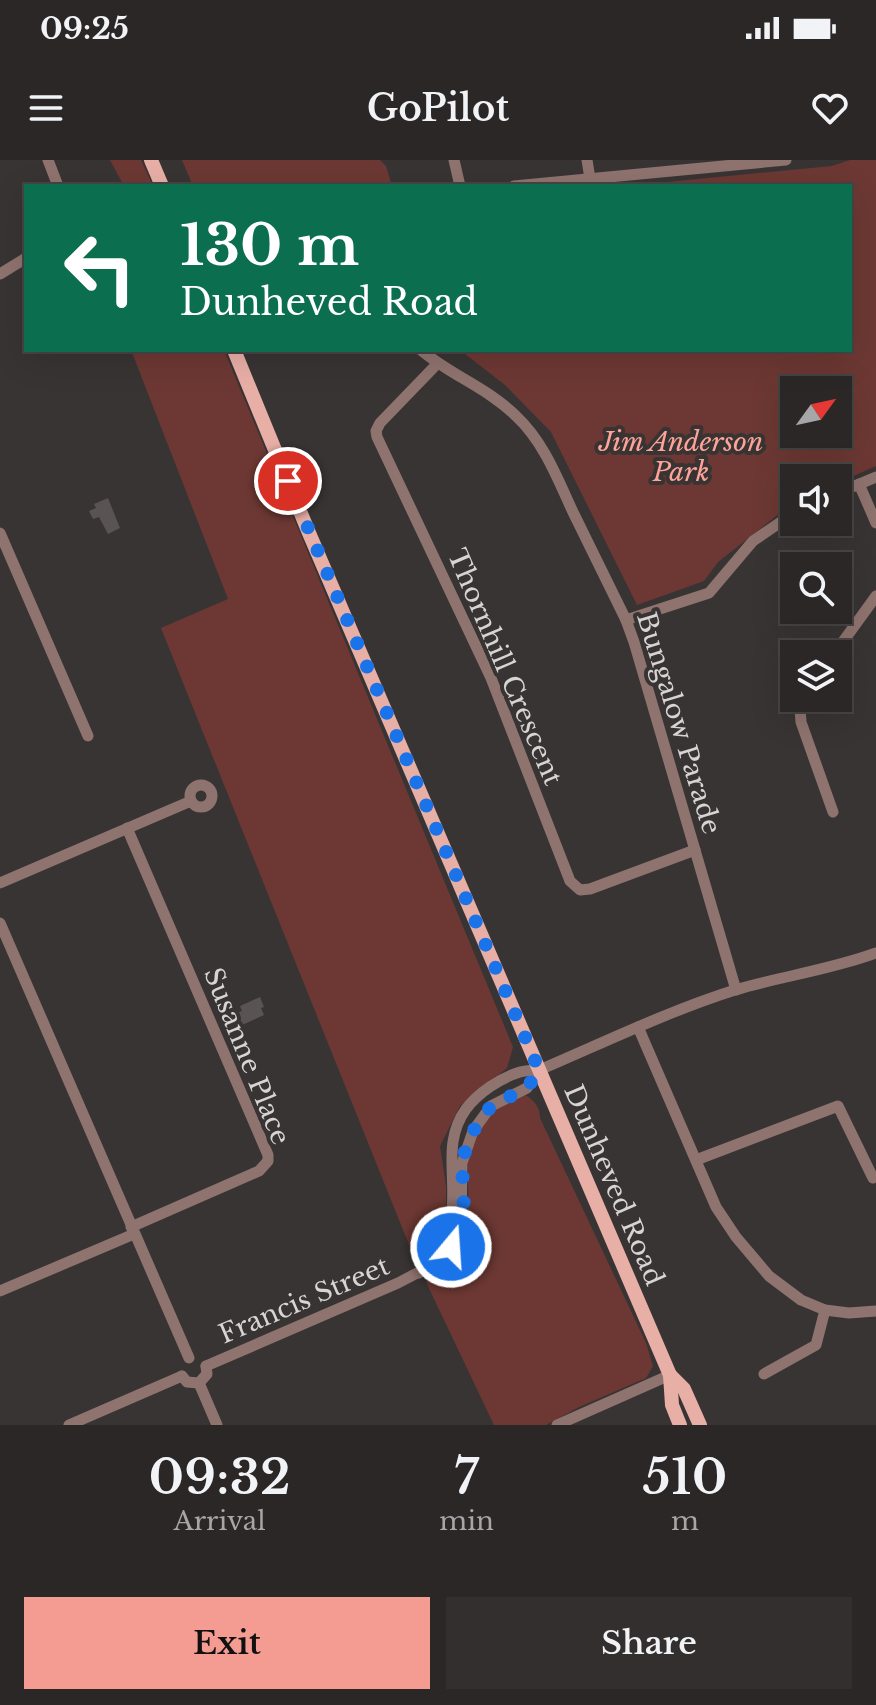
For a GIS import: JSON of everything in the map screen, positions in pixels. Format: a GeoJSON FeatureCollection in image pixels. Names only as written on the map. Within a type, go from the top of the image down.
{"type":"FeatureCollection","features":[{"type":"Feature","properties":{"kind":"main road"},"geometry":{"type":"LineString","coordinates":[[151,160],[161,184]]}},
{"type":"Feature","properties":{"kind":"main road","name":"Dunheved Road"},"geometry":{"type":"LineString","coordinates":[[235,352],[670,1375],[672,1405],[680,1425]]}},
{"type":"Feature","properties":{"kind":"main road","name":"Dunheved Road"},"geometry":{"type":"LineString","coordinates":[[670,1375],[684,1389],[700,1425]]}},
{"type":"Feature","properties":{"kind":"main road"},"geometry":{"type":"LineString","coordinates":[[672,1405],[672,1425]]}},
{"type":"Feature","properties":{"kind":"street"},"geometry":{"type":"LineString","coordinates":[[48,160],[57,184]]}},
{"type":"Feature","properties":{"kind":"street"},"geometry":{"type":"LineString","coordinates":[[454,160],[460,184]]}},
{"type":"Feature","properties":{"kind":"street"},"geometry":{"type":"LineString","coordinates":[[587,160],[590,179]]}},
{"type":"Feature","properties":{"kind":"street"},"geometry":{"type":"LineString","coordinates":[[536,184],[733,162],[786,160]]}},
{"type":"Feature","properties":{"kind":"street"},"geometry":{"type":"LineString","coordinates":[[0,274],[24,259]]}},
{"type":"Feature","properties":{"kind":"street","name":"Bungalow Parade"},"geometry":{"type":"LineString","coordinates":[[423,352],[437,364],[501,402],[533,435],[549,462],[626,620],[736,990]]}},
{"type":"Feature","properties":{"kind":"street","name":"Thornhill Crescent"},"geometry":{"type":"LineString","coordinates":[[437,364],[380,423],[377,437],[491,678],[570,881],[576,889],[584,891],[695,850]]}},
{"type":"Feature","properties":{"kind":"street"},"geometry":{"type":"LineString","coordinates":[[852,487],[876,477]]}},
{"type":"Feature","properties":{"kind":"street"},"geometry":{"type":"LineString","coordinates":[[859,484],[876,523]]}},
{"type":"Feature","properties":{"kind":"street"},"geometry":{"type":"LineString","coordinates":[[626,620],[709,593],[753,541],[780,523]]}},
{"type":"Feature","properties":{"kind":"street"},"geometry":{"type":"LineString","coordinates":[[0,533],[88,736]]}},
{"type":"Feature","properties":{"kind":"street"},"geometry":{"type":"LineString","coordinates":[[844,640],[876,596]]}},
{"type":"Feature","properties":{"kind":"street"},"geometry":{"type":"LineString","coordinates":[[800,712],[833,812]]}},
{"type":"Feature","properties":{"kind":"street"},"geometry":{"type":"LineString","coordinates":[[0,883],[191,801]]}},
{"type":"Feature","properties":{"kind":"street","name":"Susanne Place"},"geometry":{"type":"LineString","coordinates":[[127,828],[268,1155],[268,1161],[259,1171],[133,1230]]}},
{"type":"Feature","properties":{"kind":"street"},"geometry":{"type":"LineString","coordinates":[[0,923],[189,1358]]}},
{"type":"Feature","properties":{"kind":"street","name":"Francis Street"},"geometry":{"type":"LineString","coordinates":[[206,1366],[419,1273],[438,1247],[449,1223],[451,1149],[461,1117],[478,1096],[493,1086],[521,1072],[539,1070],[638,1027],[736,990],[834,967],[876,953]]}},
{"type":"Feature","properties":{"kind":"street"},"geometry":{"type":"LineString","coordinates":[[638,1027],[728,1227],[769,1276],[792,1295],[825,1310],[849,1313],[876,1311]]}},
{"type":"Feature","properties":{"kind":"street"},"geometry":{"type":"LineString","coordinates":[[696,1160],[838,1106],[873,1178]]}},
{"type":"Feature","properties":{"kind":"street"},"geometry":{"type":"LineString","coordinates":[[0,1291],[133,1230]]}},
{"type":"Feature","properties":{"kind":"street"},"geometry":{"type":"LineString","coordinates":[[764,1374],[816,1345],[825,1310]]}},
{"type":"Feature","properties":{"kind":"street"},"geometry":{"type":"LineString","coordinates":[[189,1358],[201,1360],[206,1366],[207,1374],[199,1383],[187,1382],[182,1376],[182,1363],[189,1358]]}},
{"type":"Feature","properties":{"kind":"street"},"geometry":{"type":"LineString","coordinates":[[557,1425],[670,1375]]}},
{"type":"Feature","properties":{"kind":"street"},"geometry":{"type":"LineString","coordinates":[[69,1425],[182,1376]]}},
{"type":"Feature","properties":{"kind":"street"},"geometry":{"type":"LineString","coordinates":[[199,1383],[217,1425]]}},
{"type":"Feature","properties":{"kind":"green space"},"geometry":{"type":"Polygon","coordinates":[[[110,160],[141,160],[152,184],[123,184],[110,160]]]}},
{"type":"Feature","properties":{"kind":"green space"},"geometry":{"type":"Polygon","coordinates":[[[182,160],[380,160],[386,166],[391,184],[192,184],[182,160]]]}},
{"type":"Feature","properties":{"kind":"green space","name":"Jim Anderson Park"},"geometry":{"type":"Polygon","coordinates":[[[850,160],[876,160],[876,466],[852,477],[852,464],[780,464],[780,513],[718,562],[704,581],[637,605],[551,432],[505,385],[463,352],[852,352],[852,184],[647,184],[832,166],[850,160]]]}},
{"type":"Feature","properties":{"kind":"green space"},"geometry":{"type":"Polygon","coordinates":[[[132,352],[225,352],[513,1047],[507,1068],[460,1106],[440,1146],[446,1211],[441,1233],[416,1262],[161,628],[228,599],[132,352]]]}},
{"type":"Feature","properties":{"kind":"green space"},"geometry":{"type":"Polygon","coordinates":[[[526,1095],[538,1108],[646,1343],[653,1366],[646,1378],[546,1425],[494,1425],[426,1282],[450,1258],[462,1236],[468,1213],[469,1154],[478,1131],[504,1103],[526,1095]]]}},
{"type":"Feature","properties":{"kind":"building"},"geometry":{"type":"Polygon","coordinates":[[[108,498],[120,528],[108,534],[99,517],[93,519],[89,511],[96,508],[94,504],[108,498]]]}},
{"type":"Feature","properties":{"kind":"building"},"geometry":{"type":"Polygon","coordinates":[[[260,997],[264,1015],[242,1025],[237,1013],[242,1011],[240,1006],[260,997]]]}},
{"type":"Feature","properties":{"kind":"route"},"geometry":{"type":"LineString","coordinates":[[288,481],[539,1070],[527,1088],[496,1101],[481,1117],[469,1137],[462,1163],[464,1211],[451,1247]]}}]}
